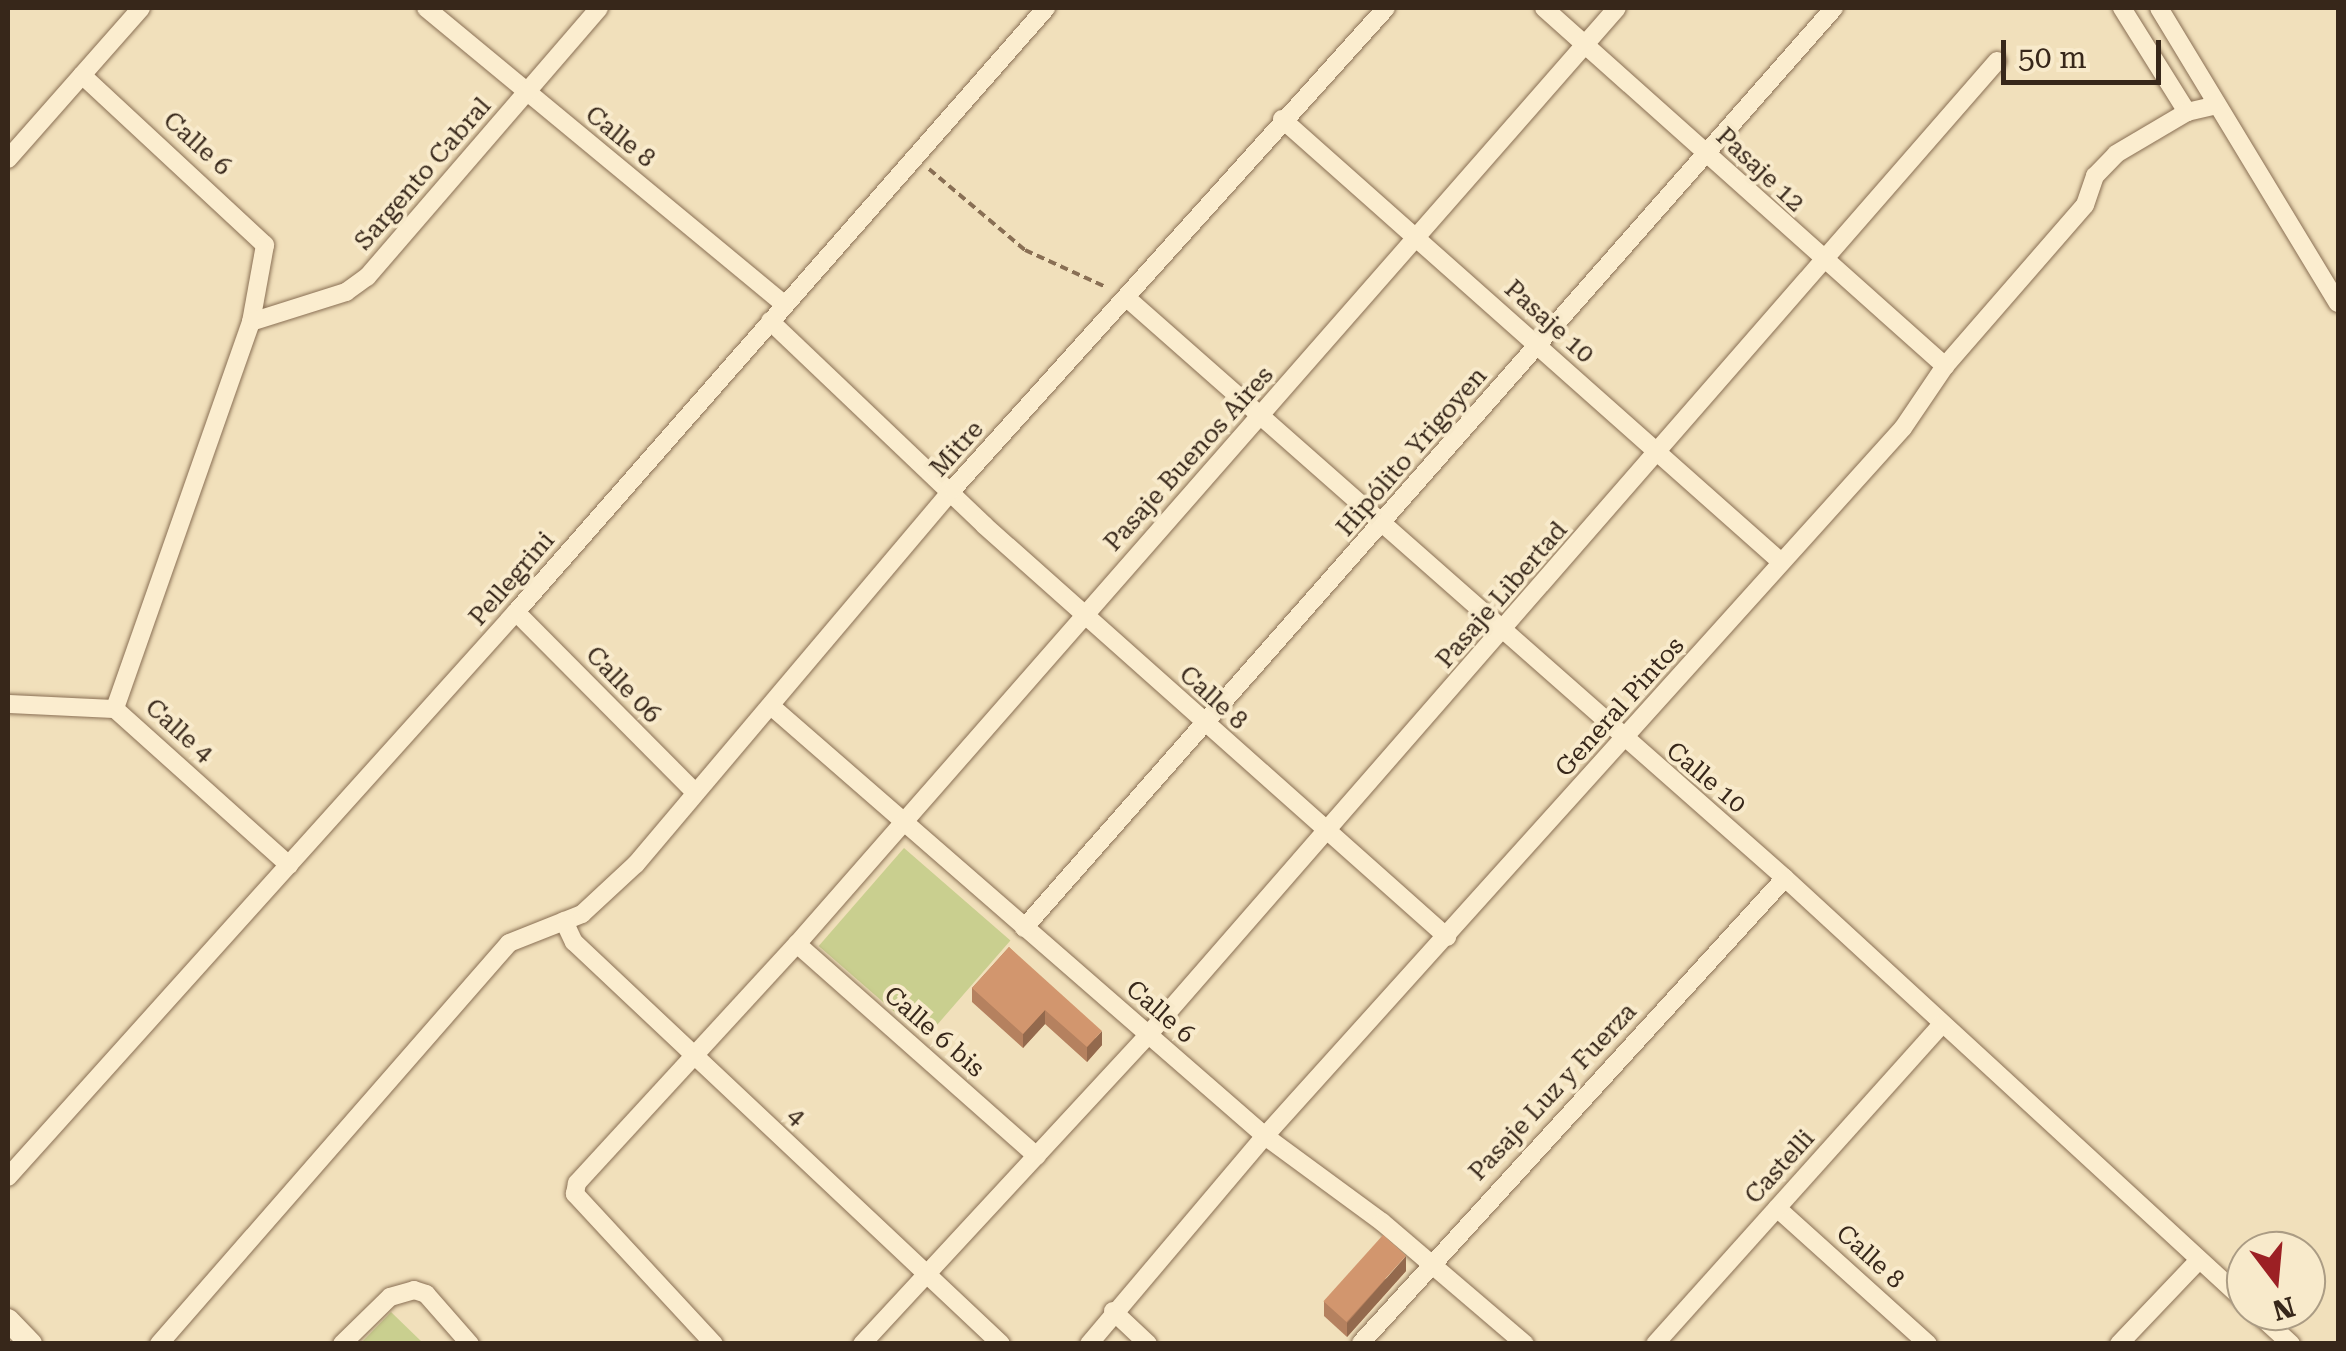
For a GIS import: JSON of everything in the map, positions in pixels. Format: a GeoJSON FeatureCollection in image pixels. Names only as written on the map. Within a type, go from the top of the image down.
{"type":"FeatureCollection","features":[{"type":"Feature","properties":{"kind":"street"},"geometry":{"type":"LineString","coordinates":[[8,159],[141,8]]}},
{"type":"Feature","properties":{"kind":"street","name":"Calle 8"},"geometry":{"type":"LineString","coordinates":[[426,8],[784,304]]}},
{"type":"Feature","properties":{"kind":"street","name":"Sargento Cabral"},"geometry":{"type":"LineString","coordinates":[[251,322],[346,292],[367,277],[598,8]]}},
{"type":"Feature","properties":{"kind":"street","name":"Pellegrini"},"geometry":{"type":"LineString","coordinates":[[8,1177],[516,612],[784,304],[918,159],[1046,8]]}},
{"type":"Feature","properties":{"kind":"street","name":"Mitre"},"geometry":{"type":"LineString","coordinates":[[159,1344],[510,943],[564,920],[618,884],[953,489],[1128,299],[1282,119],[1386,8]]}},
{"type":"Feature","properties":{"kind":"street","name":"Pasaje 12"},"geometry":{"type":"LineString","coordinates":[[1544,8],[1825,263],[1945,366]]}},
{"type":"Feature","properties":{"kind":"street","name":"Pasaje Buenos Aires"},"geometry":{"type":"LineString","coordinates":[[714,1344],[575,1194],[578,1184],[904,823],[1083,613],[1263,416],[1617,8]]}},
{"type":"Feature","properties":{"kind":"street","name":"Hipólito Yrigoyen"},"geometry":{"type":"LineString","coordinates":[[1024,928],[1834,8]]}},
{"type":"Feature","properties":{"kind":"street"},"geometry":{"type":"LineString","coordinates":[[2122,8],[2188,112]]}},
{"type":"Feature","properties":{"kind":"street"},"geometry":{"type":"LineString","coordinates":[[2159,8],[2338,303]]}},
{"type":"Feature","properties":{"kind":"street","name":"Pasaje Libertad"},"geometry":{"type":"LineString","coordinates":[[862,1344],[1148,1035],[1504,632],[1997,61]]}},
{"type":"Feature","properties":{"kind":"street","name":"Calle 6"},"geometry":{"type":"LineString","coordinates":[[82,75],[254,228],[266,244],[251,322]]}},
{"type":"Feature","properties":{"kind":"street","name":"General Pintos"},"geometry":{"type":"LineString","coordinates":[[1089,1344],[1112,1311],[1266,1136],[1903,428],[1945,366],[2086,205],[2095,176],[2116,154],[2188,112],[2218,105]]}},
{"type":"Feature","properties":{"kind":"street","name":"Pasaje 10"},"geometry":{"type":"LineString","coordinates":[[1282,119],[1781,562]]}},
{"type":"Feature","properties":{"kind":"street","name":"Calle 10"},"geometry":{"type":"LineString","coordinates":[[1128,299],[1623,741],[1785,878],[2226,1284]]}},
{"type":"Feature","properties":{"kind":"street","name":"Calle 8"},"geometry":{"type":"LineString","coordinates":[[770,321],[1202,723],[1447,937]]}},
{"type":"Feature","properties":{"kind":"street"},"geometry":{"type":"LineString","coordinates":[[115,708],[251,322]]}},
{"type":"Feature","properties":{"kind":"street","name":"Calle 06"},"geometry":{"type":"LineString","coordinates":[[516,612],[695,792]]}},
{"type":"Feature","properties":{"kind":"street","name":"Calle 4"},"geometry":{"type":"LineString","coordinates":[[8,704],[115,708],[289,865]]}},
{"type":"Feature","properties":{"kind":"street","name":"Calle 6"},"geometry":{"type":"LineString","coordinates":[[772,706],[1266,1136],[1431,1262],[1525,1344]]}},
{"type":"Feature","properties":{"kind":"street","name":"Pasaje Luz y Fuerza"},"geometry":{"type":"LineString","coordinates":[[1361,1343],[1785,878]]}},
{"type":"Feature","properties":{"kind":"street","name":"4"},"geometry":{"type":"LineString","coordinates":[[564,920],[574,942],[1000,1344]]}},
{"type":"Feature","properties":{"kind":"street","name":"Calle 6 bis"},"geometry":{"type":"LineString","coordinates":[[797,944],[1037,1156]]}},
{"type":"Feature","properties":{"kind":"street","name":"Castelli"},"geometry":{"type":"LineString","coordinates":[[1654,1344],[1942,1024]]}},
{"type":"Feature","properties":{"kind":"street","name":"Calle 8"},"geometry":{"type":"LineString","coordinates":[[1778,1208],[1928,1344]]}},
{"type":"Feature","properties":{"kind":"street"},"geometry":{"type":"LineString","coordinates":[[2118,1344],[2199,1260]]}},
{"type":"Feature","properties":{"kind":"street"},"geometry":{"type":"LineString","coordinates":[[342,1344],[390,1297],[414,1290],[426,1294],[470,1344]]}},
{"type":"Feature","properties":{"kind":"street"},"geometry":{"type":"LineString","coordinates":[[1112,1311],[1148,1344]]}},
{"type":"Feature","properties":{"kind":"street"},"geometry":{"type":"LineString","coordinates":[[8,1320],[32,1344]]}},
{"type":"Feature","properties":{"kind":"path"},"geometry":{"type":"LineString","coordinates":[[918,159],[1025,250],[1128,299]]}},
{"type":"Feature","properties":{"kind":"green space"},"geometry":{"type":"Polygon","coordinates":[[[904,848],[1010,941],[925,1039],[819,946],[904,848]]]}},
{"type":"Feature","properties":{"kind":"green space"},"geometry":{"type":"Polygon","coordinates":[[[391,1312],[423,1343],[361,1343],[391,1312]]]}},
{"type":"Feature","properties":{"kind":"building"},"geometry":{"type":"Polygon","coordinates":[[[1009,947],[1102,1031],[1087,1047],[1045,1010],[1023,1034],[972,988],[1009,947]]]}},
{"type":"Feature","properties":{"kind":"building"},"geometry":{"type":"Polygon","coordinates":[[[1383,1235],[1406,1256],[1346,1322],[1323,1301],[1383,1235]]]}}]}
